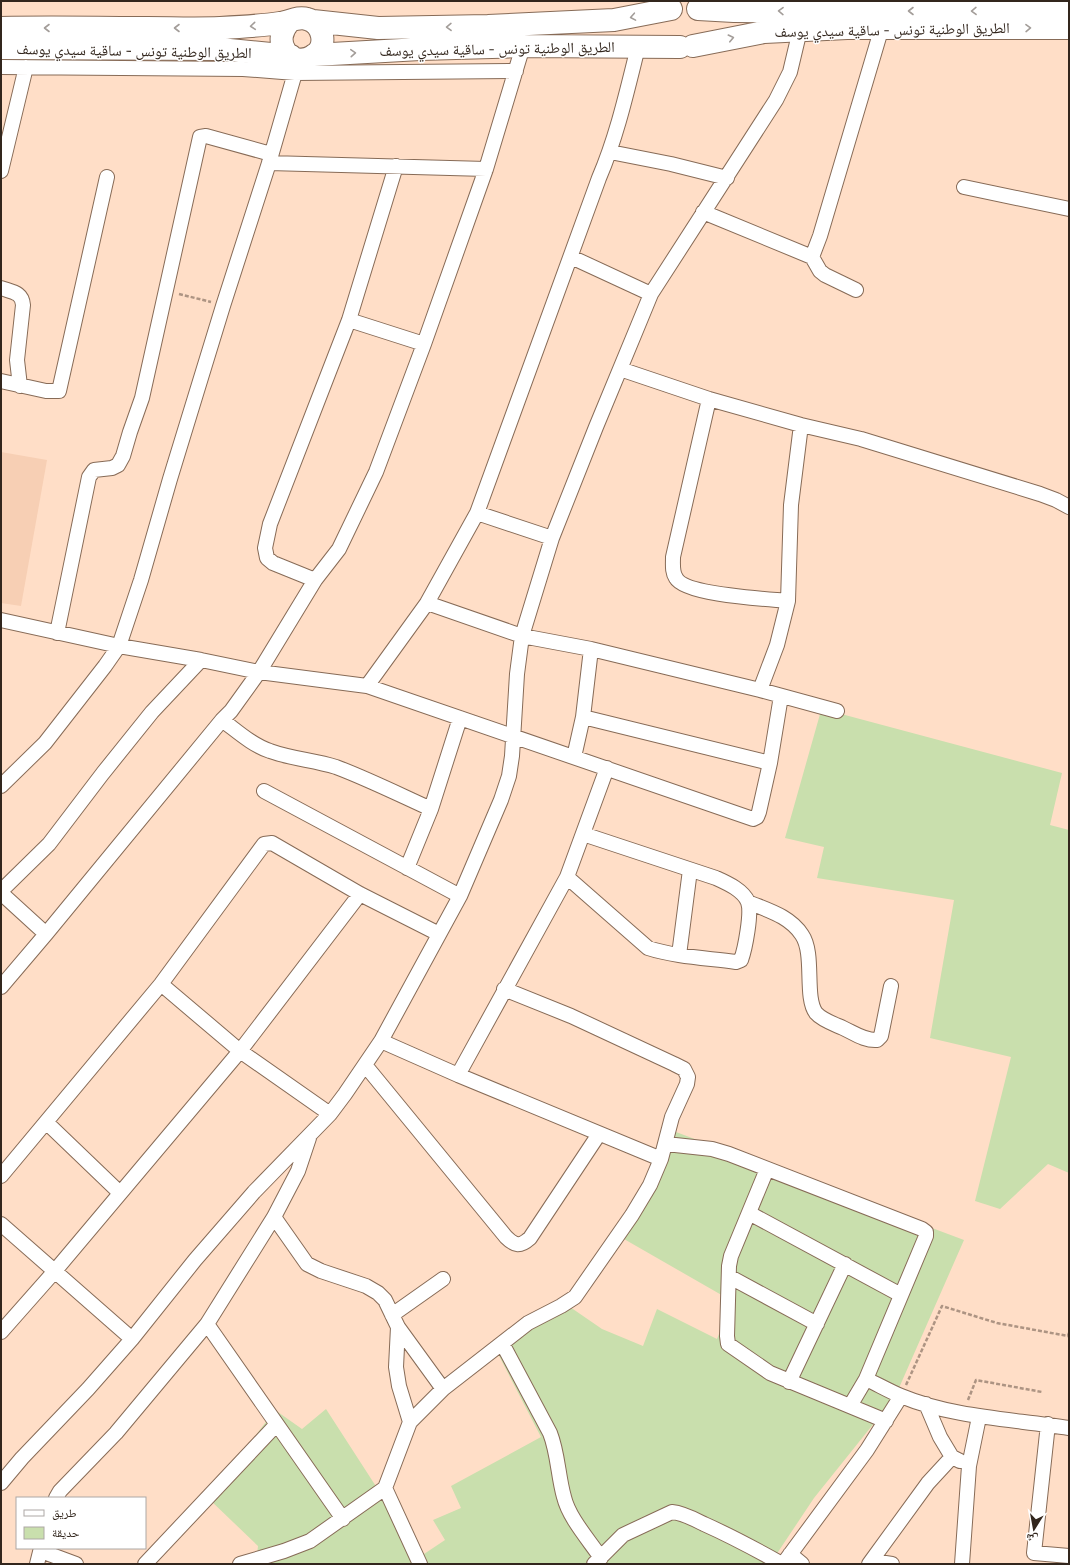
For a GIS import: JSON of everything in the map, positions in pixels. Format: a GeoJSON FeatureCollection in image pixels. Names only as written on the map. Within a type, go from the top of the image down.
{"type":"FeatureCollection","features":[{"type":"Feature","properties":{"kind":"main road"},"geometry":{"type":"LineString","coordinates":[[680,5],[689,5],[698,9],[704,16],[707,24],[701,41],[687,46],[672,43],[666,35],[663,26],[671,9],[680,5]]}},
{"type":"Feature","properties":{"kind":"main road","name":"الطريق الوطنية تونس - ساقية سيدي يوسف"},"geometry":{"type":"LineString","coordinates":[[313,21],[378,28],[488,26],[614,20],[671,9]]}},
{"type":"Feature","properties":{"kind":"main road","name":"الطريق الوطنية تونس - ساقية سيدي يوسف"},"geometry":{"type":"LineString","coordinates":[[698,9],[815,12],[1069,10]]}},
{"type":"Feature","properties":{"kind":"main road"},"geometry":{"type":"LineString","coordinates":[[297,18],[305,18],[313,21],[319,26],[322,34],[320,49],[300,61],[285,51],[281,39],[284,28],[297,18]]}},
{"type":"Feature","properties":{"kind":"main road","name":"الطريق الوطنية تونس - ساقية سيدي يوسف"},"geometry":{"type":"LineString","coordinates":[[1,28],[216,28],[290,22]]}},
{"type":"Feature","properties":{"kind":"main road","name":"الطريق الوطنية تونس - ساقية سيدي يوسف"},"geometry":{"type":"LineString","coordinates":[[1,48],[219,49],[300,61],[420,49],[523,46],[687,46],[764,32],[800,30],[882,27],[1005,29],[1069,28]]}},
{"type":"Feature","properties":{"kind":"street"},"geometry":{"type":"LineString","coordinates":[[812,257],[820,236],[882,27]]}},
{"type":"Feature","properties":{"kind":"street"},"geometry":{"type":"LineString","coordinates":[[1,1483],[22,1458],[88,1390],[132,1339],[195,1260],[254,1192],[330,1114],[380,1041],[460,896],[501,800],[508,776],[514,735],[517,674],[522,636],[552,538],[651,294],[703,212],[755,135],[783,86],[790,72],[800,30]]}},
{"type":"Feature","properties":{"kind":"street"},"geometry":{"type":"LineString","coordinates":[[2,984],[46,934],[231,711],[259,672],[315,580],[339,549],[376,472],[424,344],[486,169],[523,46]]}},
{"type":"Feature","properties":{"kind":"street"},"geometry":{"type":"LineString","coordinates":[[367,686],[427,603],[477,513],[544,327],[610,152],[623,110],[638,47]]}},
{"type":"Feature","properties":{"kind":"street"},"geometry":{"type":"LineString","coordinates":[[1,786],[44,743],[119,646],[141,580],[223,306],[300,61]]}},
{"type":"Feature","properties":{"kind":"street"},"geometry":{"type":"LineString","coordinates":[[1,67],[243,69],[300,61],[516,71]]}},
{"type":"Feature","properties":{"kind":"street"},"geometry":{"type":"LineString","coordinates":[[1,171],[26,67]]}},
{"type":"Feature","properties":{"kind":"street"},"geometry":{"type":"LineString","coordinates":[[57,633],[89,477],[94,470],[112,468],[118,465],[123,456],[142,398],[200,137],[206,136],[270,158],[396,166],[486,169]]}},
{"type":"Feature","properties":{"kind":"street"},"geometry":{"type":"LineString","coordinates":[[610,152],[671,164],[727,178]]}},
{"type":"Feature","properties":{"kind":"street"},"geometry":{"type":"LineString","coordinates":[[315,580],[273,563],[267,558],[265,548],[270,524],[349,320],[396,166]]}},
{"type":"Feature","properties":{"kind":"street"},"geometry":{"type":"LineString","coordinates":[[1,380],[20,386],[46,391],[59,391],[107,176]]}},
{"type":"Feature","properties":{"kind":"street"},"geometry":{"type":"LineString","coordinates":[[964,187],[1069,209]]}},
{"type":"Feature","properties":{"kind":"street"},"geometry":{"type":"LineString","coordinates":[[703,212],[812,257],[820,271],[825,275],[856,290]]}},
{"type":"Feature","properties":{"kind":"street"},"geometry":{"type":"LineString","coordinates":[[571,257],[651,294]]}},
{"type":"Feature","properties":{"kind":"street"},"geometry":{"type":"LineString","coordinates":[[1,288],[18,293],[23,299],[24,305],[17,360],[20,386]]}},
{"type":"Feature","properties":{"kind":"street"},"geometry":{"type":"LineString","coordinates":[[349,320],[424,344]]}},
{"type":"Feature","properties":{"kind":"street"},"geometry":{"type":"LineString","coordinates":[[620,369],[709,399],[801,425],[861,439],[915,455],[1040,494],[1069,507]]}},
{"type":"Feature","properties":{"kind":"street"},"geometry":{"type":"LineString","coordinates":[[709,399],[672,570],[676,580],[685,586],[720,594],[788,601]]}},
{"type":"Feature","properties":{"kind":"street"},"geometry":{"type":"LineString","coordinates":[[760,690],[777,645],[788,601],[791,505],[801,425]]}},
{"type":"Feature","properties":{"kind":"street"},"geometry":{"type":"LineString","coordinates":[[477,513],[552,538]]}},
{"type":"Feature","properties":{"kind":"street"},"geometry":{"type":"LineString","coordinates":[[427,603],[522,636],[591,649],[760,690],[837,711]]}},
{"type":"Feature","properties":{"kind":"street"},"geometry":{"type":"LineString","coordinates":[[1,620],[119,646],[201,660],[259,672],[367,686],[514,735],[574,758],[753,819],[757,817],[760,812],[781,696]]}},
{"type":"Feature","properties":{"kind":"street"},"geometry":{"type":"LineString","coordinates":[[574,758],[583,717],[591,649]]}},
{"type":"Feature","properties":{"kind":"street"},"geometry":{"type":"LineString","coordinates":[[46,934],[1,892],[49,844],[152,712],[201,660]]}},
{"type":"Feature","properties":{"kind":"street"},"geometry":{"type":"LineString","coordinates":[[583,717],[770,763]]}},
{"type":"Feature","properties":{"kind":"street"},"geometry":{"type":"LineString","coordinates":[[407,868],[431,809],[460,718]]}},
{"type":"Feature","properties":{"kind":"street"},"geometry":{"type":"LineString","coordinates":[[222,720],[251,742],[269,751],[318,762],[337,768],[431,809]]}},
{"type":"Feature","properties":{"kind":"street"},"geometry":{"type":"LineString","coordinates":[[458,1075],[567,877],[607,768]]}},
{"type":"Feature","properties":{"kind":"street"},"geometry":{"type":"LineString","coordinates":[[264,791],[460,896]]}},
{"type":"Feature","properties":{"kind":"street"},"geometry":{"type":"LineString","coordinates":[[583,834],[730,884],[740,892],[748,902],[786,919],[796,926],[803,936],[807,947],[812,1003],[816,1012],[823,1018],[863,1038],[871,1041],[877,1040],[881,1036],[891,986]]}},
{"type":"Feature","properties":{"kind":"street"},"geometry":{"type":"LineString","coordinates":[[1,1176],[161,984],[264,844],[272,843],[360,894],[439,934]]}},
{"type":"Feature","properties":{"kind":"street"},"geometry":{"type":"LineString","coordinates":[[680,954],[690,870]]}},
{"type":"Feature","properties":{"kind":"street"},"geometry":{"type":"LineString","coordinates":[[567,877],[648,948],[657,951],[736,962],[741,960],[748,924],[748,902]]}},
{"type":"Feature","properties":{"kind":"street"},"geometry":{"type":"LineString","coordinates":[[1,1332],[54,1272],[240,1051],[360,894]]}},
{"type":"Feature","properties":{"kind":"street"},"geometry":{"type":"LineString","coordinates":[[161,984],[240,1051],[330,1114]]}},
{"type":"Feature","properties":{"kind":"street"},"geometry":{"type":"LineString","coordinates":[[240,1564],[284,1552],[310,1541],[385,1488],[410,1422],[443,1389],[528,1323],[575,1297],[632,1215],[650,1185],[666,1144],[672,1117],[687,1084],[688,1077],[684,1070],[584,1022],[504,989]]}},
{"type":"Feature","properties":{"kind":"street"},"geometry":{"type":"LineString","coordinates":[[380,1041],[661,1159]]}},
{"type":"Feature","properties":{"kind":"street"},"geometry":{"type":"LineString","coordinates":[[365,1065],[506,1237],[512,1243],[518,1245],[524,1243],[530,1238],[599,1134]]}},
{"type":"Feature","properties":{"kind":"street"},"geometry":{"type":"LineString","coordinates":[[46,1122],[120,1193]]}},
{"type":"Feature","properties":{"kind":"street"},"geometry":{"type":"LineString","coordinates":[[57,1497],[60,1491],[116,1433],[207,1324],[274,1217],[298,1171],[310,1134]]}},
{"type":"Feature","properties":{"kind":"street"},"geometry":{"type":"LineString","coordinates":[[666,1144],[712,1149],[922,1229],[926,1232],[926,1236],[866,1379],[850,1406]]}},
{"type":"Feature","properties":{"kind":"street"},"geometry":{"type":"LineString","coordinates":[[767,1169],[731,1256],[729,1266],[728,1344],[770,1373],[886,1421]]}},
{"type":"Feature","properties":{"kind":"street"},"geometry":{"type":"LineString","coordinates":[[750,1213],[901,1295]]}},
{"type":"Feature","properties":{"kind":"street"},"geometry":{"type":"LineString","coordinates":[[274,1217],[307,1264],[321,1271],[366,1286],[378,1293],[385,1300],[395,1321],[443,1389]]}},
{"type":"Feature","properties":{"kind":"street"},"geometry":{"type":"LineString","coordinates":[[1,1224],[132,1339]]}},
{"type":"Feature","properties":{"kind":"street"},"geometry":{"type":"LineString","coordinates":[[789,1382],[845,1264]]}},
{"type":"Feature","properties":{"kind":"street"},"geometry":{"type":"LineString","coordinates":[[730,1277],[817,1324]]}},
{"type":"Feature","properties":{"kind":"street"},"geometry":{"type":"LineString","coordinates":[[395,1321],[443,1279]]}},
{"type":"Feature","properties":{"kind":"street"},"geometry":{"type":"LineString","coordinates":[[395,1321],[396,1367],[399,1386],[410,1422]]}},
{"type":"Feature","properties":{"kind":"street"},"geometry":{"type":"LineString","coordinates":[[207,1324],[343,1519]]}},
{"type":"Feature","properties":{"kind":"street"},"geometry":{"type":"LineString","coordinates":[[502,1343],[555,1444],[564,1498],[570,1512],[598,1561],[623,1535],[672,1512],[680,1513],[785,1561],[802,1564]]}},
{"type":"Feature","properties":{"kind":"street"},"geometry":{"type":"LineString","coordinates":[[866,1379],[901,1396],[926,1404],[980,1417],[1048,1424],[1069,1428]]}},
{"type":"Feature","properties":{"kind":"street"},"geometry":{"type":"LineString","coordinates":[[785,1561],[867,1450],[901,1396]]}},
{"type":"Feature","properties":{"kind":"street"},"geometry":{"type":"LineString","coordinates":[[926,1404],[940,1437],[952,1457],[970,1466]]}},
{"type":"Feature","properties":{"kind":"street"},"geometry":{"type":"LineString","coordinates":[[962,1564],[970,1466],[980,1417]]}},
{"type":"Feature","properties":{"kind":"street"},"geometry":{"type":"LineString","coordinates":[[1048,1424],[1032,1558],[1069,1556]]}},
{"type":"Feature","properties":{"kind":"street"},"geometry":{"type":"LineString","coordinates":[[145,1564],[276,1425]]}},
{"type":"Feature","properties":{"kind":"street"},"geometry":{"type":"LineString","coordinates":[[870,1562],[928,1483],[952,1457]]}},
{"type":"Feature","properties":{"kind":"street"},"geometry":{"type":"LineString","coordinates":[[385,1488],[420,1564]]}},
{"type":"Feature","properties":{"kind":"street"},"geometry":{"type":"LineString","coordinates":[[40,1554],[76,1564]]}},
{"type":"Feature","properties":{"kind":"street"},"geometry":{"type":"LineString","coordinates":[[870,1562],[892,1564]]}},
{"type":"Feature","properties":{"kind":"path"},"geometry":{"type":"LineString","coordinates":[[166,290],[223,306]]}},
{"type":"Feature","properties":{"kind":"path"},"geometry":{"type":"LineString","coordinates":[[901,1396],[942,1306],[997,1323],[1068,1336],[1069,1333]]}},
{"type":"Feature","properties":{"kind":"path"},"geometry":{"type":"LineString","coordinates":[[964,1413],[976,1380],[1042,1392]]}},
{"type":"Feature","properties":{"kind":"shaded area"},"geometry":{"type":"Polygon","coordinates":[[[1,452],[47,460],[21,606],[1,603],[1,452]]]}},
{"type":"Feature","properties":{"kind":"green space"},"geometry":{"type":"Polygon","coordinates":[[[824,700],[845,715],[1062,773],[1050,825],[1069,830],[1069,1173],[1048,1164],[1000,1209],[975,1201],[1011,1057],[930,1038],[954,900],[817,878],[824,847],[785,838],[824,700]]]}},
{"type":"Feature","properties":{"kind":"green space"},"geometry":{"type":"Polygon","coordinates":[[[676,1132],[964,1240],[895,1397],[814,1498],[770,1564],[256,1564],[258,1546],[208,1498],[275,1410],[302,1429],[326,1409],[421,1556],[445,1540],[433,1520],[461,1508],[451,1486],[541,1437],[496,1350],[570,1307],[602,1329],[643,1346],[657,1309],[717,1339],[732,1301],[617,1235],[676,1132]]]}}]}
